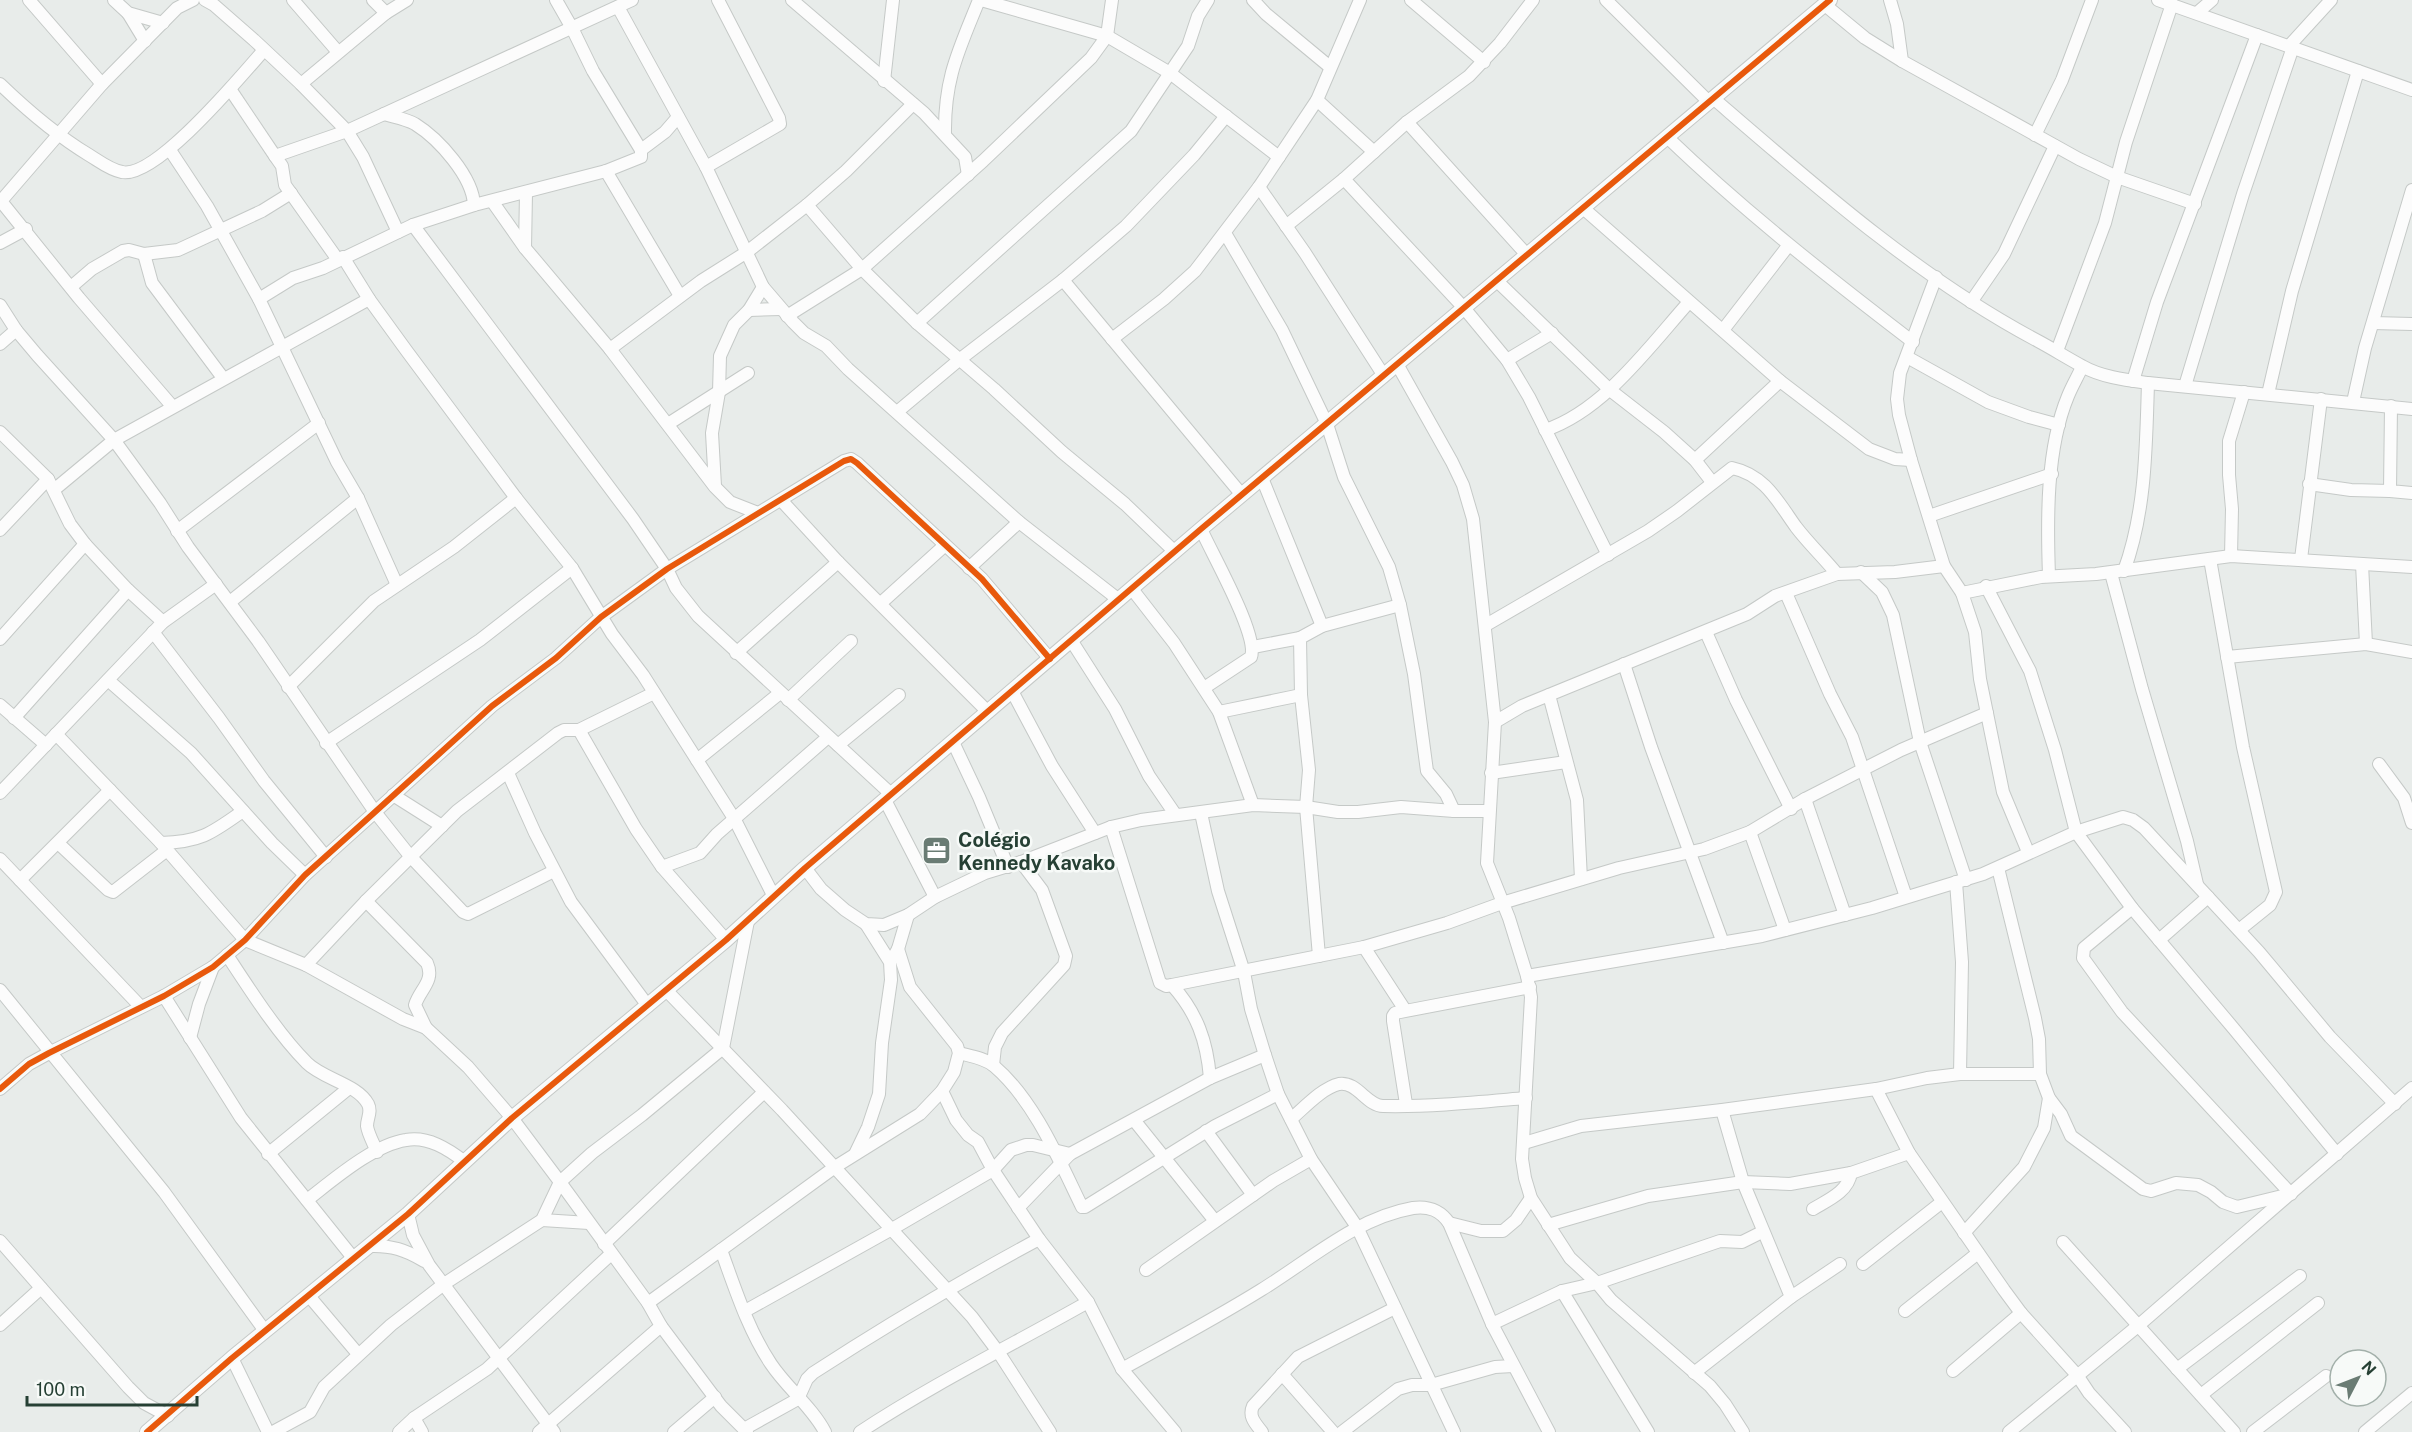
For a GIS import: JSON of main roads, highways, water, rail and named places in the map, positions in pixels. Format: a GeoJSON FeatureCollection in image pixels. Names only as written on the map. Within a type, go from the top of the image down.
{"type":"FeatureCollection","features":[{"type":"Feature","properties":{"kind":"place","name":"Colégio Kennedy Kavako"},"geometry":{"type":"Point","coordinates":[937,851]}}]}
